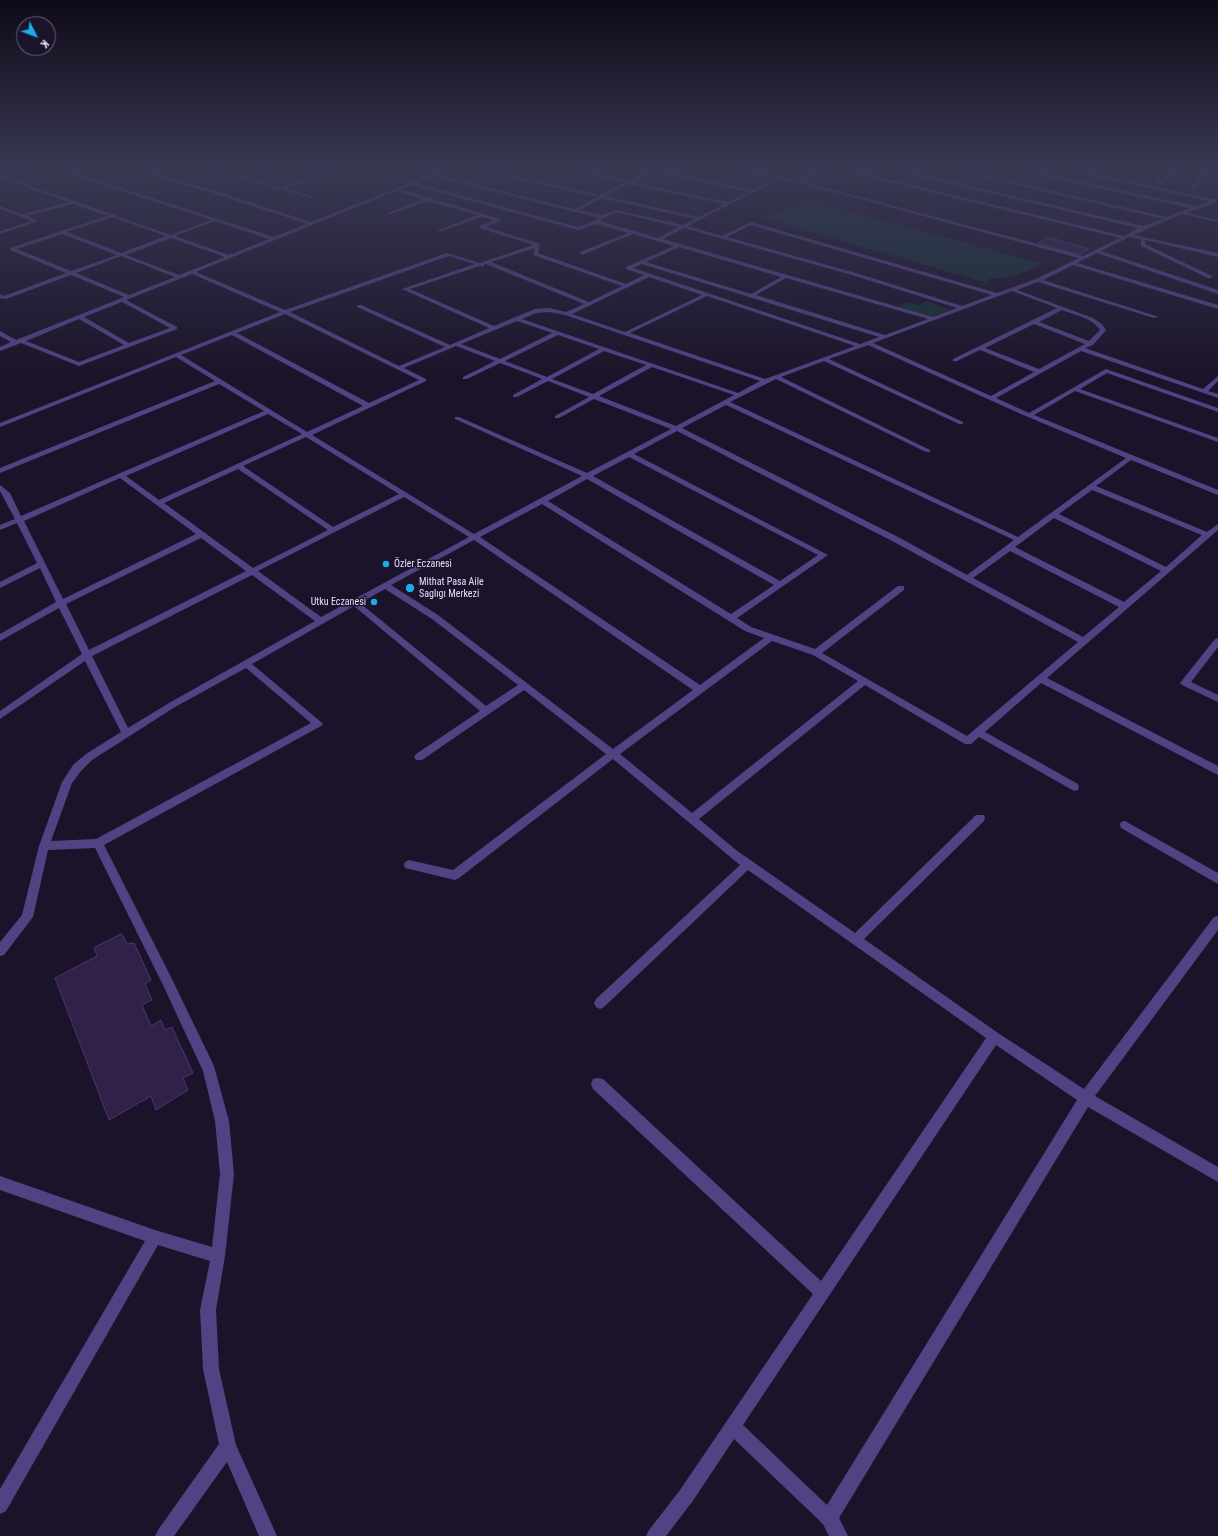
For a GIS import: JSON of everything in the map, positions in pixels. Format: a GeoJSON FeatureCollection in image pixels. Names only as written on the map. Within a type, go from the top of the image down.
{"type":"FeatureCollection","features":[{"type":"Feature","properties":{"kind":"street"},"geometry":{"type":"LineString","coordinates":[[42,239],[12,249],[70,274],[130,297]]}},
{"type":"Feature","properties":{"kind":"street"},"geometry":{"type":"LineString","coordinates":[[79,239],[180,277]]}},
{"type":"Feature","properties":{"kind":"street"},"geometry":{"type":"LineString","coordinates":[[0,296],[4,298],[165,239]]}},
{"type":"Feature","properties":{"kind":"street"},"geometry":{"type":"LineString","coordinates":[[179,239],[230,257]]}},
{"type":"Feature","properties":{"kind":"street"},"geometry":{"type":"LineString","coordinates":[[0,349],[275,239]]}},
{"type":"Feature","properties":{"kind":"street"},"geometry":{"type":"LineString","coordinates":[[516,239],[538,246]]}},
{"type":"Feature","properties":{"kind":"street"},"geometry":{"type":"LineString","coordinates":[[582,253],[617,239]]}},
{"type":"Feature","properties":{"kind":"street"},"geometry":{"type":"LineString","coordinates":[[660,239],[934,319]]}},
{"type":"Feature","properties":{"kind":"street"},"geometry":{"type":"LineString","coordinates":[[724,239],[854,274],[963,308]]}},
{"type":"Feature","properties":{"kind":"street"},"geometry":{"type":"LineString","coordinates":[[805,239],[998,295]]}},
{"type":"Feature","properties":{"kind":"street"},"geometry":{"type":"LineString","coordinates":[[1013,239],[1085,258]]}},
{"type":"Feature","properties":{"kind":"street"},"geometry":{"type":"LineString","coordinates":[[0,951],[27,917],[44,846],[67,782],[77,768],[89,757],[126,733],[354,602],[765,381],[1013,290],[1085,258],[1122,239]]}},
{"type":"Feature","properties":{"kind":"street"},"geometry":{"type":"LineString","coordinates":[[1143,239],[1143,245],[1210,277]]}},
{"type":"Feature","properties":{"kind":"street"},"geometry":{"type":"LineString","coordinates":[[1146,239],[1218,255]]}},
{"type":"Feature","properties":{"kind":"street"},"geometry":{"type":"LineString","coordinates":[[680,245],[628,268],[706,295],[864,345],[1131,458],[1217,491]]}},
{"type":"Feature","properties":{"kind":"street"},"geometry":{"type":"LineString","coordinates":[[494,328],[405,288],[485,264],[538,246]]}},
{"type":"Feature","properties":{"kind":"street"},"geometry":{"type":"LineString","coordinates":[[538,246],[535,254],[627,286]]}},
{"type":"Feature","properties":{"kind":"street"},"geometry":{"type":"LineString","coordinates":[[1097,251],[1218,292]]}},
{"type":"Feature","properties":{"kind":"street"},"geometry":{"type":"LineString","coordinates":[[0,425],[285,312],[449,254],[485,264],[590,304]]}},
{"type":"Feature","properties":{"kind":"street"},"geometry":{"type":"LineString","coordinates":[[641,262],[886,336]]}},
{"type":"Feature","properties":{"kind":"street"},"geometry":{"type":"LineString","coordinates":[[1072,263],[1218,307]]}},
{"type":"Feature","properties":{"kind":"street"},"geometry":{"type":"LineString","coordinates":[[159,503],[424,380],[285,312],[192,272]]}},
{"type":"Feature","properties":{"kind":"street"},"geometry":{"type":"LineString","coordinates":[[567,314],[649,276]]}},
{"type":"Feature","properties":{"kind":"street"},"geometry":{"type":"LineString","coordinates":[[752,296],[786,276]]}},
{"type":"Feature","properties":{"kind":"street"},"geometry":{"type":"LineString","coordinates":[[1038,280],[1156,317]]}},
{"type":"Feature","properties":{"kind":"street"},"geometry":{"type":"LineString","coordinates":[[992,398],[1090,344],[1100,336],[1103,330],[1100,325],[1091,319],[1013,290]]}},
{"type":"Feature","properties":{"kind":"street"},"geometry":{"type":"LineString","coordinates":[[624,334],[706,295]]}},
{"type":"Feature","properties":{"kind":"street"},"geometry":{"type":"LineString","coordinates":[[0,333],[19,342],[79,364],[175,328],[122,300]]}},
{"type":"Feature","properties":{"kind":"street"},"geometry":{"type":"LineString","coordinates":[[1207,304],[1212,300]]}},
{"type":"Feature","properties":{"kind":"street"},"geometry":{"type":"LineString","coordinates":[[359,306],[453,345],[549,378],[676,428],[897,540],[1084,641]]}},
{"type":"Feature","properties":{"kind":"street"},"geometry":{"type":"LineString","coordinates":[[955,360],[1062,308]]}},
{"type":"Feature","properties":{"kind":"street"},"geometry":{"type":"LineString","coordinates":[[399,368],[534,311],[549,310],[567,314],[765,381]]}},
{"type":"Feature","properties":{"kind":"street"},"geometry":{"type":"LineString","coordinates":[[80,317],[129,346]]}},
{"type":"Feature","properties":{"kind":"street"},"geometry":{"type":"LineString","coordinates":[[517,319],[739,395]]}},
{"type":"Feature","properties":{"kind":"street"},"geometry":{"type":"LineString","coordinates":[[1034,322],[1090,344]]}},
{"type":"Feature","properties":{"kind":"street"},"geometry":{"type":"LineString","coordinates":[[232,333],[369,406]]}},
{"type":"Feature","properties":{"kind":"street"},"geometry":{"type":"LineString","coordinates":[[465,378],[556,333]]}},
{"type":"Feature","properties":{"kind":"street"},"geometry":{"type":"LineString","coordinates":[[980,348],[1040,372]]}},
{"type":"Feature","properties":{"kind":"street"},"geometry":{"type":"LineString","coordinates":[[515,396],[603,349]]}},
{"type":"Feature","properties":{"kind":"street"},"geometry":{"type":"LineString","coordinates":[[1081,349],[1218,396]]}},
{"type":"Feature","properties":{"kind":"street"},"geometry":{"type":"LineString","coordinates":[[177,355],[474,537],[700,690]]}},
{"type":"Feature","properties":{"kind":"street"},"geometry":{"type":"LineString","coordinates":[[824,359],[961,423]]}},
{"type":"Feature","properties":{"kind":"street"},"geometry":{"type":"LineString","coordinates":[[557,417],[651,365]]}},
{"type":"Feature","properties":{"kind":"street"},"geometry":{"type":"LineString","coordinates":[[1030,415],[1106,371],[1218,410]]}},
{"type":"Feature","properties":{"kind":"street"},"geometry":{"type":"LineString","coordinates":[[776,377],[928,451]]}},
{"type":"Feature","properties":{"kind":"street"},"geometry":{"type":"LineString","coordinates":[[1204,391],[1218,378]]}},
{"type":"Feature","properties":{"kind":"street"},"geometry":{"type":"LineString","coordinates":[[0,471],[220,381]]}},
{"type":"Feature","properties":{"kind":"street"},"geometry":{"type":"LineString","coordinates":[[1075,389],[1218,440]]}},
{"type":"Feature","properties":{"kind":"street"},"geometry":{"type":"LineString","coordinates":[[725,402],[1019,540]]}},
{"type":"Feature","properties":{"kind":"street"},"geometry":{"type":"LineString","coordinates":[[0,528],[19,518],[269,411]]}},
{"type":"Feature","properties":{"kind":"street"},"geometry":{"type":"LineString","coordinates":[[457,418],[587,476],[780,585]]}},
{"type":"Feature","properties":{"kind":"street"},"geometry":{"type":"LineString","coordinates":[[629,454],[824,555],[731,618]]}},
{"type":"Feature","properties":{"kind":"street"},"geometry":{"type":"LineString","coordinates":[[968,578],[1131,458]]}},
{"type":"Feature","properties":{"kind":"street"},"geometry":{"type":"LineString","coordinates":[[238,466],[333,530]]}},
{"type":"Feature","properties":{"kind":"street"},"geometry":{"type":"LineString","coordinates":[[120,475],[321,621]]}},
{"type":"Feature","properties":{"kind":"street"},"geometry":{"type":"LineString","coordinates":[[0,487],[6,493],[19,518],[126,733]]}},
{"type":"Feature","properties":{"kind":"street"},"geometry":{"type":"LineString","coordinates":[[1092,487],[1208,535]]}},
{"type":"Feature","properties":{"kind":"street"},"geometry":{"type":"LineString","coordinates":[[0,716],[87,655],[404,494]]}},
{"type":"Feature","properties":{"kind":"street"},"geometry":{"type":"LineString","coordinates":[[542,500],[748,629],[816,653],[968,741],[1218,526]]}},
{"type":"Feature","properties":{"kind":"street"},"geometry":{"type":"LineString","coordinates":[[1054,515],[1166,570]]}},
{"type":"Feature","properties":{"kind":"street"},"geometry":{"type":"LineString","coordinates":[[0,638],[61,603],[202,534]]}},
{"type":"Feature","properties":{"kind":"street"},"geometry":{"type":"LineString","coordinates":[[1010,548],[1124,606]]}},
{"type":"Feature","properties":{"kind":"street"},"geometry":{"type":"LineString","coordinates":[[0,586],[42,564]]}},
{"type":"Feature","properties":{"kind":"street"},"geometry":{"type":"LineString","coordinates":[[385,585],[435,617],[613,754],[748,864],[994,1037],[1086,1098],[1218,1175]]}},
{"type":"Feature","properties":{"kind":"street"},"geometry":{"type":"LineString","coordinates":[[816,653],[901,588]]}},
{"type":"Feature","properties":{"kind":"street"},"geometry":{"type":"LineString","coordinates":[[354,602],[487,712]]}},
{"type":"Feature","properties":{"kind":"street"},"geometry":{"type":"LineString","coordinates":[[409,866],[455,875],[613,754],[771,637]]}},
{"type":"Feature","properties":{"kind":"street"},"geometry":{"type":"LineString","coordinates":[[1218,642],[1185,683],[1218,699]]}},
{"type":"Feature","properties":{"kind":"street"},"geometry":{"type":"LineString","coordinates":[[44,846],[98,843],[318,724],[246,663]]}},
{"type":"Feature","properties":{"kind":"street"},"geometry":{"type":"LineString","coordinates":[[1040,679],[1218,771]]}},
{"type":"Feature","properties":{"kind":"street"},"geometry":{"type":"LineString","coordinates":[[692,819],[864,681]]}},
{"type":"Feature","properties":{"kind":"street"},"geometry":{"type":"LineString","coordinates":[[419,757],[523,686]]}},
{"type":"Feature","properties":{"kind":"street"},"geometry":{"type":"LineString","coordinates":[[978,732],[1074,787]]}},
{"type":"Feature","properties":{"kind":"street"},"geometry":{"type":"LineString","coordinates":[[856,940],[980,818]]}},
{"type":"Feature","properties":{"kind":"street"},"geometry":{"type":"LineString","coordinates":[[1125,825],[1218,879]]}},
{"type":"Feature","properties":{"kind":"street"},"geometry":{"type":"LineString","coordinates":[[98,843],[167,981],[209,1070],[222,1120],[227,1174],[218,1256],[208,1310],[211,1369],[228,1446],[268,1536]]}},
{"type":"Feature","properties":{"kind":"street"},"geometry":{"type":"LineString","coordinates":[[600,1003],[748,864]]}},
{"type":"Feature","properties":{"kind":"street"},"geometry":{"type":"LineString","coordinates":[[829,1518],[1086,1098],[1218,921]]}},
{"type":"Feature","properties":{"kind":"street"},"geometry":{"type":"LineString","coordinates":[[655,1536],[686,1496],[994,1037]]}},
{"type":"Feature","properties":{"kind":"street"},"geometry":{"type":"LineString","coordinates":[[598,1084],[822,1292]]}},
{"type":"Feature","properties":{"kind":"street"},"geometry":{"type":"LineString","coordinates":[[0,1183],[155,1237],[218,1256]]}},
{"type":"Feature","properties":{"kind":"street"},"geometry":{"type":"LineString","coordinates":[[0,1505],[155,1237]]}},
{"type":"Feature","properties":{"kind":"street"},"geometry":{"type":"LineString","coordinates":[[733,1426],[829,1518],[839,1536]]}},
{"type":"Feature","properties":{"kind":"street"},"geometry":{"type":"LineString","coordinates":[[164,1536],[228,1446]]}},
{"type":"Feature","properties":{"kind":"green space"},"geometry":{"type":"Polygon","coordinates":[[[835,239],[950,239],[1044,264],[1011,277],[987,279],[990,284],[835,239]]]}},
{"type":"Feature","properties":{"kind":"green space"},"geometry":{"type":"Polygon","coordinates":[[[927,301],[951,310],[929,318],[896,308],[907,302],[920,305],[927,301]]]}},
{"type":"Feature","properties":{"kind":"building"},"geometry":{"type":"Polygon","coordinates":[[[1045,239],[1054,239],[1089,249],[1079,255],[1038,243],[1045,239]]]}},
{"type":"Feature","properties":{"kind":"building"},"geometry":{"type":"Polygon","coordinates":[[[122,934],[127,944],[134,943],[151,980],[145,984],[152,1000],[142,1005],[151,1026],[161,1020],[165,1030],[172,1027],[193,1073],[183,1078],[188,1090],[156,1110],[151,1096],[109,1120],[55,978],[97,956],[94,948],[122,934]]]}},
{"type":"Feature","properties":{"kind":"place","name":"Özler Eczanesi"},"geometry":{"type":"Point","coordinates":[386,564]}},
{"type":"Feature","properties":{"kind":"place","name":"Mithat Pasa Aile Saglıgı Merkezi"},"geometry":{"type":"Point","coordinates":[410,588]}},
{"type":"Feature","properties":{"kind":"place","name":"Utku Eczanesi"},"geometry":{"type":"Point","coordinates":[374,602]}}]}
